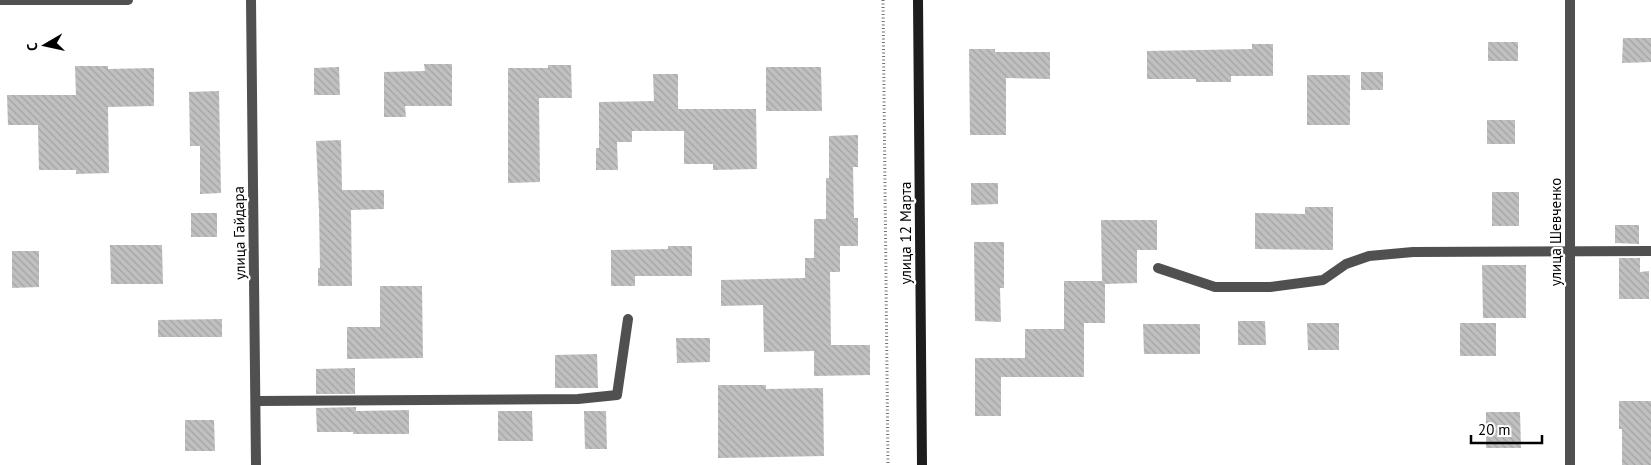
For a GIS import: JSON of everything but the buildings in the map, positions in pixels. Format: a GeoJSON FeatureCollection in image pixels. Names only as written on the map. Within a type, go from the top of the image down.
{"type":"FeatureCollection","features":[{"type":"Feature","properties":{"kind":"street"},"geometry":{"type":"LineString","coordinates":[[0,0],[128,0]]}},
{"type":"Feature","properties":{"kind":"street","name":"улица Гайдара"},"geometry":{"type":"LineString","coordinates":[[251,0],[256,465]]}},
{"type":"Feature","properties":{"kind":"street","name":"улица 12 Марта"},"geometry":{"type":"LineString","coordinates":[[918,0],[922,465]]}},
{"type":"Feature","properties":{"kind":"street","name":"улица Шевченко"},"geometry":{"type":"LineString","coordinates":[[1570,0],[1570,465]]}},
{"type":"Feature","properties":{"kind":"street"},"geometry":{"type":"LineString","coordinates":[[1158,268],[1216,287],[1270,287],[1323,280],[1346,264],[1369,256],[1413,252],[1651,251]]}},
{"type":"Feature","properties":{"kind":"street"},"geometry":{"type":"LineString","coordinates":[[256,401],[578,398],[617,395],[628,319]]}},
{"type":"Feature","properties":{"kind":"path"},"geometry":{"type":"LineString","coordinates":[[883,0],[888,465]]}}]}
